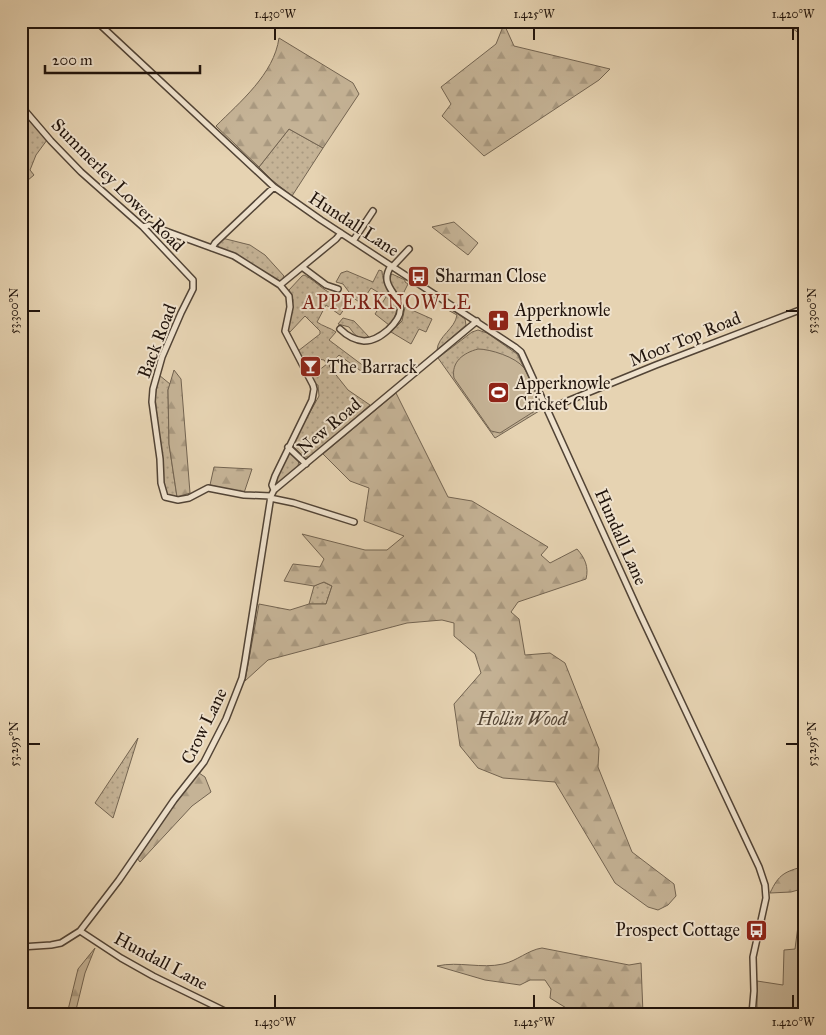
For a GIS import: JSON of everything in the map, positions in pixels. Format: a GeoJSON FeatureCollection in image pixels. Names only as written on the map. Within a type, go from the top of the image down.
{"type":"FeatureCollection","features":[{"type":"Feature","properties":{"kind":"street","name":"Hundall Lane"},"geometry":{"type":"LineString","coordinates":[[96,21],[274,187],[521,352],[762,876],[766,898],[752,957],[754,991],[752,1014]]}},
{"type":"Feature","properties":{"kind":"street","name":"Summerley Lower Road"},"geometry":{"type":"LineString","coordinates":[[21,106],[81,172],[143,227],[193,280],[194,285]]}},
{"type":"Feature","properties":{"kind":"street"},"geometry":{"type":"LineString","coordinates":[[212,248],[215,242],[274,187]]}},
{"type":"Feature","properties":{"kind":"street"},"geometry":{"type":"LineString","coordinates":[[353,241],[373,211]]}},
{"type":"Feature","properties":{"kind":"street"},"geometry":{"type":"LineString","coordinates":[[143,227],[150,225],[234,256],[280,285],[341,233]]}},
{"type":"Feature","properties":{"kind":"street"},"geometry":{"type":"LineString","coordinates":[[343,330],[348,337],[360,340],[374,339],[383,334],[398,320],[401,306],[386,280],[387,272],[409,249]]}},
{"type":"Feature","properties":{"kind":"street"},"geometry":{"type":"LineString","coordinates":[[302,267],[326,285],[338,289]]}},
{"type":"Feature","properties":{"kind":"street","name":"Back Road"},"geometry":{"type":"LineString","coordinates":[[194,285],[162,357],[153,389],[152,402],[160,459],[161,483],[165,497],[178,500],[189,498],[208,488],[244,495],[272,495]]}},
{"type":"Feature","properties":{"kind":"street","name":"Crow Lane"},"geometry":{"type":"LineString","coordinates":[[21,947],[50,945],[61,942],[80,930],[119,880],[174,800],[200,769],[226,719],[242,678],[246,662],[272,486],[288,447],[312,400],[314,389],[285,331],[290,300],[287,291],[280,285]]}},
{"type":"Feature","properties":{"kind":"street","name":"Moor Top Road"},"geometry":{"type":"LineString","coordinates":[[548,409],[665,361],[805,308]]}},
{"type":"Feature","properties":{"kind":"street","name":"New Road"},"geometry":{"type":"LineString","coordinates":[[272,495],[306,464],[477,321]]}},
{"type":"Feature","properties":{"kind":"street"},"geometry":{"type":"LineString","coordinates":[[288,447],[306,464]]}},
{"type":"Feature","properties":{"kind":"street"},"geometry":{"type":"LineString","coordinates":[[272,495],[354,522]]}},
{"type":"Feature","properties":{"kind":"street","name":"Hundall Lane"},"geometry":{"type":"LineString","coordinates":[[80,930],[121,958],[231,1014]]}},
{"type":"Feature","properties":{"kind":"green space"},"geometry":{"type":"Polygon","coordinates":[[[783,21],[805,21],[805,38],[783,21]]]}},
{"type":"Feature","properties":{"kind":"green space"},"geometry":{"type":"Polygon","coordinates":[[[504,24],[514,46],[610,69],[599,80],[484,156],[442,116],[451,104],[441,87],[496,44],[504,24]]]}},
{"type":"Feature","properties":{"kind":"green space"},"geometry":{"type":"Polygon","coordinates":[[[279,38],[353,83],[359,94],[323,148],[289,129],[259,167],[216,126],[245,97],[263,75],[276,51],[279,38]]]}},
{"type":"Feature","properties":{"kind":"green space"},"geometry":{"type":"Polygon","coordinates":[[[21,112],[47,140],[36,155],[30,170],[34,175],[21,186],[21,112]]]}},
{"type":"Feature","properties":{"kind":"green space"},"geometry":{"type":"Polygon","coordinates":[[[289,129],[323,148],[292,196],[259,167],[289,129]]]}},
{"type":"Feature","properties":{"kind":"green space"},"geometry":{"type":"Polygon","coordinates":[[[805,167],[805,249],[800,180],[801,171],[805,167]]]}},
{"type":"Feature","properties":{"kind":"green space"},"geometry":{"type":"Polygon","coordinates":[[[454,222],[478,243],[468,255],[432,227],[454,222]]]}},
{"type":"Feature","properties":{"kind":"green space"},"geometry":{"type":"Polygon","coordinates":[[[222,238],[250,245],[265,255],[284,276],[281,282],[219,248],[217,243],[222,238]]]}},
{"type":"Feature","properties":{"kind":"green space"},"geometry":{"type":"Polygon","coordinates":[[[379,270],[382,271],[383,280],[396,305],[394,317],[389,325],[375,314],[386,297],[371,288],[361,303],[350,296],[344,303],[347,305],[340,315],[326,305],[317,322],[336,332],[329,340],[369,370],[365,374],[339,355],[329,366],[348,390],[370,405],[310,457],[304,457],[293,446],[294,441],[319,396],[318,385],[310,377],[327,364],[324,360],[310,356],[303,361],[298,351],[320,334],[320,331],[305,316],[290,332],[288,330],[293,300],[289,290],[304,275],[330,293],[336,295],[348,294],[349,292],[343,284],[336,282],[341,273],[347,271],[373,282],[379,270]]]}},
{"type":"Feature","properties":{"kind":"green space"},"geometry":{"type":"Polygon","coordinates":[[[392,274],[405,280],[408,284],[401,298],[390,283],[390,276],[392,274]]]}},
{"type":"Feature","properties":{"kind":"green space"},"geometry":{"type":"Polygon","coordinates":[[[446,306],[465,319],[466,325],[437,350],[440,341],[456,320],[457,315],[446,309],[446,306]]]}},
{"type":"Feature","properties":{"kind":"green space"},"geometry":{"type":"Polygon","coordinates":[[[405,307],[432,319],[426,332],[419,329],[411,344],[391,332],[402,321],[405,307]]]}},
{"type":"Feature","properties":{"kind":"green space"},"geometry":{"type":"Polygon","coordinates":[[[343,318],[354,321],[369,337],[361,338],[355,335],[349,327],[338,324],[343,318]]]}},
{"type":"Feature","properties":{"kind":"green space","name":"Apperknowle Cricket Club"},"geometry":{"type":"Polygon","coordinates":[[[478,330],[487,333],[517,354],[544,408],[495,438],[438,358],[472,332],[478,330]]]}},
{"type":"Feature","properties":{"kind":"green space","name":"Apperknowle Cricket Club"},"geometry":{"type":"Polygon","coordinates":[[[478,349],[502,354],[520,364],[529,377],[541,407],[500,433],[491,431],[454,378],[454,367],[459,359],[478,349]]]}},
{"type":"Feature","properties":{"kind":"green space"},"geometry":{"type":"Polygon","coordinates":[[[174,370],[181,379],[190,493],[177,497],[169,444],[168,390],[174,370]]]}},
{"type":"Feature","properties":{"kind":"green space"},"geometry":{"type":"Polygon","coordinates":[[[159,375],[170,384],[168,390],[169,444],[177,497],[168,496],[164,486],[155,396],[159,375]]]}},
{"type":"Feature","properties":{"kind":"green space","name":"Hollin Wood"},"geometry":{"type":"Polygon","coordinates":[[[396,393],[448,497],[472,501],[548,547],[541,555],[550,563],[577,549],[584,559],[587,567],[586,579],[518,602],[511,612],[519,619],[525,655],[550,653],[565,663],[599,749],[598,767],[632,852],[674,884],[676,896],[668,905],[658,910],[648,907],[615,883],[555,782],[503,778],[478,768],[460,746],[454,704],[481,673],[475,654],[454,636],[454,623],[442,620],[407,623],[268,660],[245,681],[259,604],[290,610],[309,604],[326,604],[332,586],[324,582],[314,586],[284,581],[293,564],[320,567],[324,559],[302,534],[365,550],[387,550],[404,536],[364,521],[369,488],[350,481],[323,454],[396,393]]]}},
{"type":"Feature","properties":{"kind":"green space"},"geometry":{"type":"Polygon","coordinates":[[[289,453],[299,460],[298,466],[277,483],[277,478],[289,453]]]}},
{"type":"Feature","properties":{"kind":"green space"},"geometry":{"type":"Polygon","coordinates":[[[214,467],[252,469],[244,493],[210,485],[214,467]]]}},
{"type":"Feature","properties":{"kind":"green space"},"geometry":{"type":"Polygon","coordinates":[[[323,582],[332,586],[326,604],[309,604],[314,586],[323,582]]]}},
{"type":"Feature","properties":{"kind":"green space"},"geometry":{"type":"Polygon","coordinates":[[[138,738],[113,818],[95,803],[138,738]]]}},
{"type":"Feature","properties":{"kind":"green space"},"geometry":{"type":"Polygon","coordinates":[[[199,773],[205,777],[211,792],[192,806],[140,862],[137,858],[160,823],[199,773]]]}},
{"type":"Feature","properties":{"kind":"green space"},"geometry":{"type":"Polygon","coordinates":[[[805,866],[805,888],[791,892],[770,893],[779,878],[792,870],[805,866]]]}},
{"type":"Feature","properties":{"kind":"green space"},"geometry":{"type":"Polygon","coordinates":[[[798,926],[805,926],[805,1014],[757,1014],[757,981],[783,985],[784,950],[795,949],[798,926]]]}},
{"type":"Feature","properties":{"kind":"green space"},"geometry":{"type":"Polygon","coordinates":[[[95,948],[85,973],[75,1014],[67,1014],[78,969],[95,948]]]}},
{"type":"Feature","properties":{"kind":"green space"},"geometry":{"type":"Polygon","coordinates":[[[542,948],[629,965],[641,963],[643,1014],[576,1014],[550,998],[551,989],[545,980],[530,980],[520,985],[485,980],[437,966],[503,964],[542,948]]]}},
{"type":"Feature","properties":{"kind":"green space"},"geometry":{"type":"Polygon","coordinates":[[[21,977],[28,978],[24,1014],[21,1014],[21,977]]]}},
{"type":"Feature","properties":{"kind":"place","name":"Sharman Close"},"geometry":{"type":"Point","coordinates":[419,276]}},
{"type":"Feature","properties":{"kind":"place","name":"Apperknowle Methodist"},"geometry":{"type":"Point","coordinates":[499,320]}},
{"type":"Feature","properties":{"kind":"place","name":"The Barrack"},"geometry":{"type":"Point","coordinates":[311,367]}},
{"type":"Feature","properties":{"kind":"place","name":"Apperknowle Cricket Club"},"geometry":{"type":"Point","coordinates":[499,393]}},
{"type":"Feature","properties":{"kind":"place","name":"Prospect Cottage"},"geometry":{"type":"Point","coordinates":[756,930]}},
{"type":"Feature","properties":{"kind":"district","name":"APPERKNOWLE"},"geometry":{"type":"Point","coordinates":[387,302]}}]}
